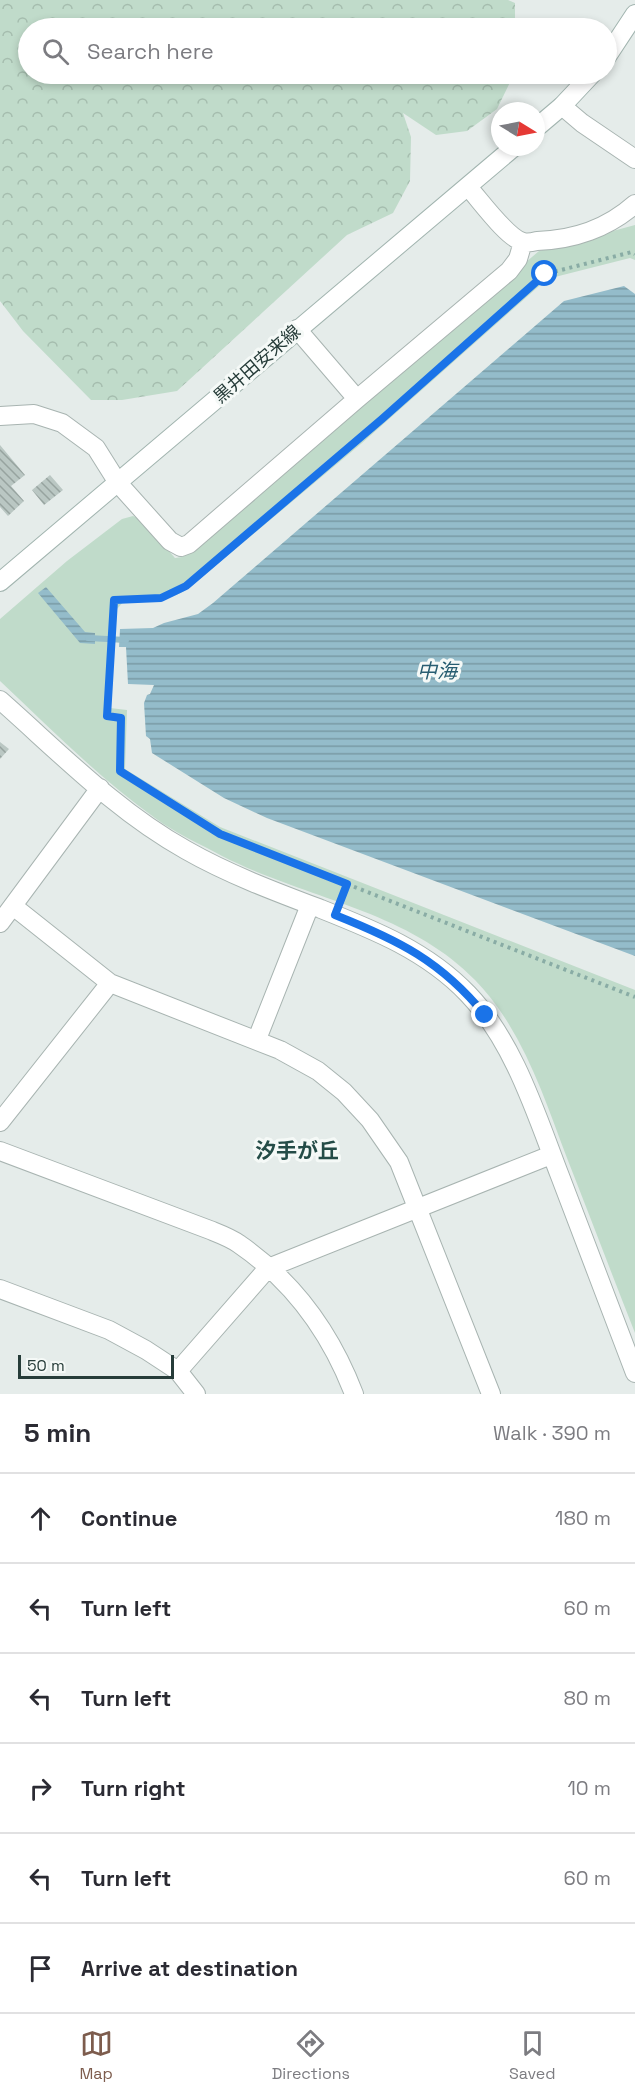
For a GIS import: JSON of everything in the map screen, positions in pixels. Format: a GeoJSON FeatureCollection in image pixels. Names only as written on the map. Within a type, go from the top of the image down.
{"type":"FeatureCollection","features":[{"type":"Feature","properties":{"kind":"street"},"geometry":{"type":"LineString","coordinates":[[617,44],[635,14]]}},
{"type":"Feature","properties":{"kind":"street"},"geometry":{"type":"LineString","coordinates":[[545,120],[583,84]]}},
{"type":"Feature","properties":{"kind":"street"},"geometry":{"type":"LineString","coordinates":[[562,106],[582,123],[635,159]]}},
{"type":"Feature","properties":{"kind":"street","name":"黒井田安来線"},"geometry":{"type":"LineString","coordinates":[[0,582],[504,156]]}},
{"type":"Feature","properties":{"kind":"street"},"geometry":{"type":"LineString","coordinates":[[468,187],[508,232],[523,242],[553,241],[597,229],[632,212]]}},
{"type":"Feature","properties":{"kind":"street"},"geometry":{"type":"LineString","coordinates":[[0,416],[34,414],[62,423],[96,448],[118,483],[170,541],[181,547],[189,544],[509,271],[518,259],[523,242]]}},
{"type":"Feature","properties":{"kind":"street"},"geometry":{"type":"LineString","coordinates":[[297,329],[357,399]]}},
{"type":"Feature","properties":{"kind":"street"},"geometry":{"type":"LineString","coordinates":[[0,700],[135,817],[187,851],[219,867],[406,946],[448,975],[468,994],[500,1037],[512,1059],[635,1373]]}},
{"type":"Feature","properties":{"kind":"street"},"geometry":{"type":"LineString","coordinates":[[0,923],[100,788]]}},
{"type":"Feature","properties":{"kind":"street"},"geometry":{"type":"LineString","coordinates":[[257,1040],[310,905]]}},
{"type":"Feature","properties":{"kind":"street"},"geometry":{"type":"LineString","coordinates":[[13,906],[110,983],[257,1040],[299,1059],[344,1092],[370,1120],[399,1162],[491,1394]]}},
{"type":"Feature","properties":{"kind":"street"},"geometry":{"type":"LineString","coordinates":[[0,1122],[110,983]]}},
{"type":"Feature","properties":{"kind":"street"},"geometry":{"type":"LineString","coordinates":[[0,1151],[210,1230],[238,1244],[268,1268],[303,1302],[324,1330],[343,1365],[354,1394]]}},
{"type":"Feature","properties":{"kind":"street"},"geometry":{"type":"LineString","coordinates":[[178,1371],[268,1268],[551,1155]]}},
{"type":"Feature","properties":{"kind":"street"},"geometry":{"type":"LineString","coordinates":[[0,1289],[109,1330],[178,1371],[196,1394]]}},
{"type":"Feature","properties":{"kind":"path"},"geometry":{"type":"LineString","coordinates":[[635,254],[632,252],[545,274],[382,419],[186,586],[161,598],[114,600],[107,716],[121,718],[120,771],[220,834],[635,997]]}},
{"type":"Feature","properties":{"kind":"path"},"geometry":{"type":"LineString","coordinates":[[335,915],[347,884]]}},
{"type":"Feature","properties":{"kind":"green space"},"geometry":{"type":"Polygon","coordinates":[[[0,0],[508,0],[515,3],[515,18],[18,18],[18,84],[509,84],[500,102],[491,102],[491,113],[467,131],[436,135],[403,113],[411,137],[410,181],[393,213],[347,235],[177,391],[122,400],[91,400],[23,331],[0,301],[0,0]]]}},
{"type":"Feature","properties":{"kind":"green space"},"geometry":{"type":"Polygon","coordinates":[[[635,225],[635,260],[630,258],[547,279],[362,443],[189,588],[166,599],[124,601],[117,609],[110,708],[127,710],[125,769],[220,827],[635,990],[635,1333],[530,1064],[519,1041],[492,999],[448,956],[419,937],[387,921],[254,871],[222,856],[171,829],[134,803],[75,752],[0,681],[0,619],[67,561],[122,519],[133,516],[142,520],[175,558],[182,557],[539,251],[635,225]]]}},
{"type":"Feature","properties":{"kind":"water","name":"中海"},"geometry":{"type":"Polygon","coordinates":[[[624,286],[635,294],[635,956],[267,818],[224,798],[152,753],[150,739],[146,736],[144,703],[154,685],[128,684],[126,647],[119,647],[120,629],[153,628],[198,614],[213,603],[564,301],[624,286]]]}},
{"type":"Feature","properties":{"kind":"water"},"geometry":{"type":"Polygon","coordinates":[[[46,587],[85,632],[95,633],[95,644],[80,643],[38,593],[46,587]]]}},
{"type":"Feature","properties":{"kind":"building"},"geometry":{"type":"Polygon","coordinates":[[[0,445],[25,475],[11,486],[24,501],[8,516],[0,507],[0,445]]]}},
{"type":"Feature","properties":{"kind":"building"},"geometry":{"type":"Polygon","coordinates":[[[50,475],[63,490],[44,505],[32,490],[50,475]]]}},
{"type":"Feature","properties":{"kind":"building"},"geometry":{"type":"Polygon","coordinates":[[[0,742],[9,749],[0,759],[0,742]]]}},
{"type":"Feature","properties":{"kind":"waterway"},"geometry":{"type":"LineString","coordinates":[[88,638],[126,640]]}},
{"type":"Feature","properties":{"kind":"district","name":"汐手が丘"},"geometry":{"type":"Point","coordinates":[297,1151]}},
{"type":"Feature","properties":{"kind":"route"},"geometry":{"type":"LineString","coordinates":[[485,1015],[448,975],[426,959],[386,936],[335,915],[347,884],[220,834],[120,771],[121,718],[107,716],[114,600],[161,598],[186,586],[382,419],[545,274]]}}]}
